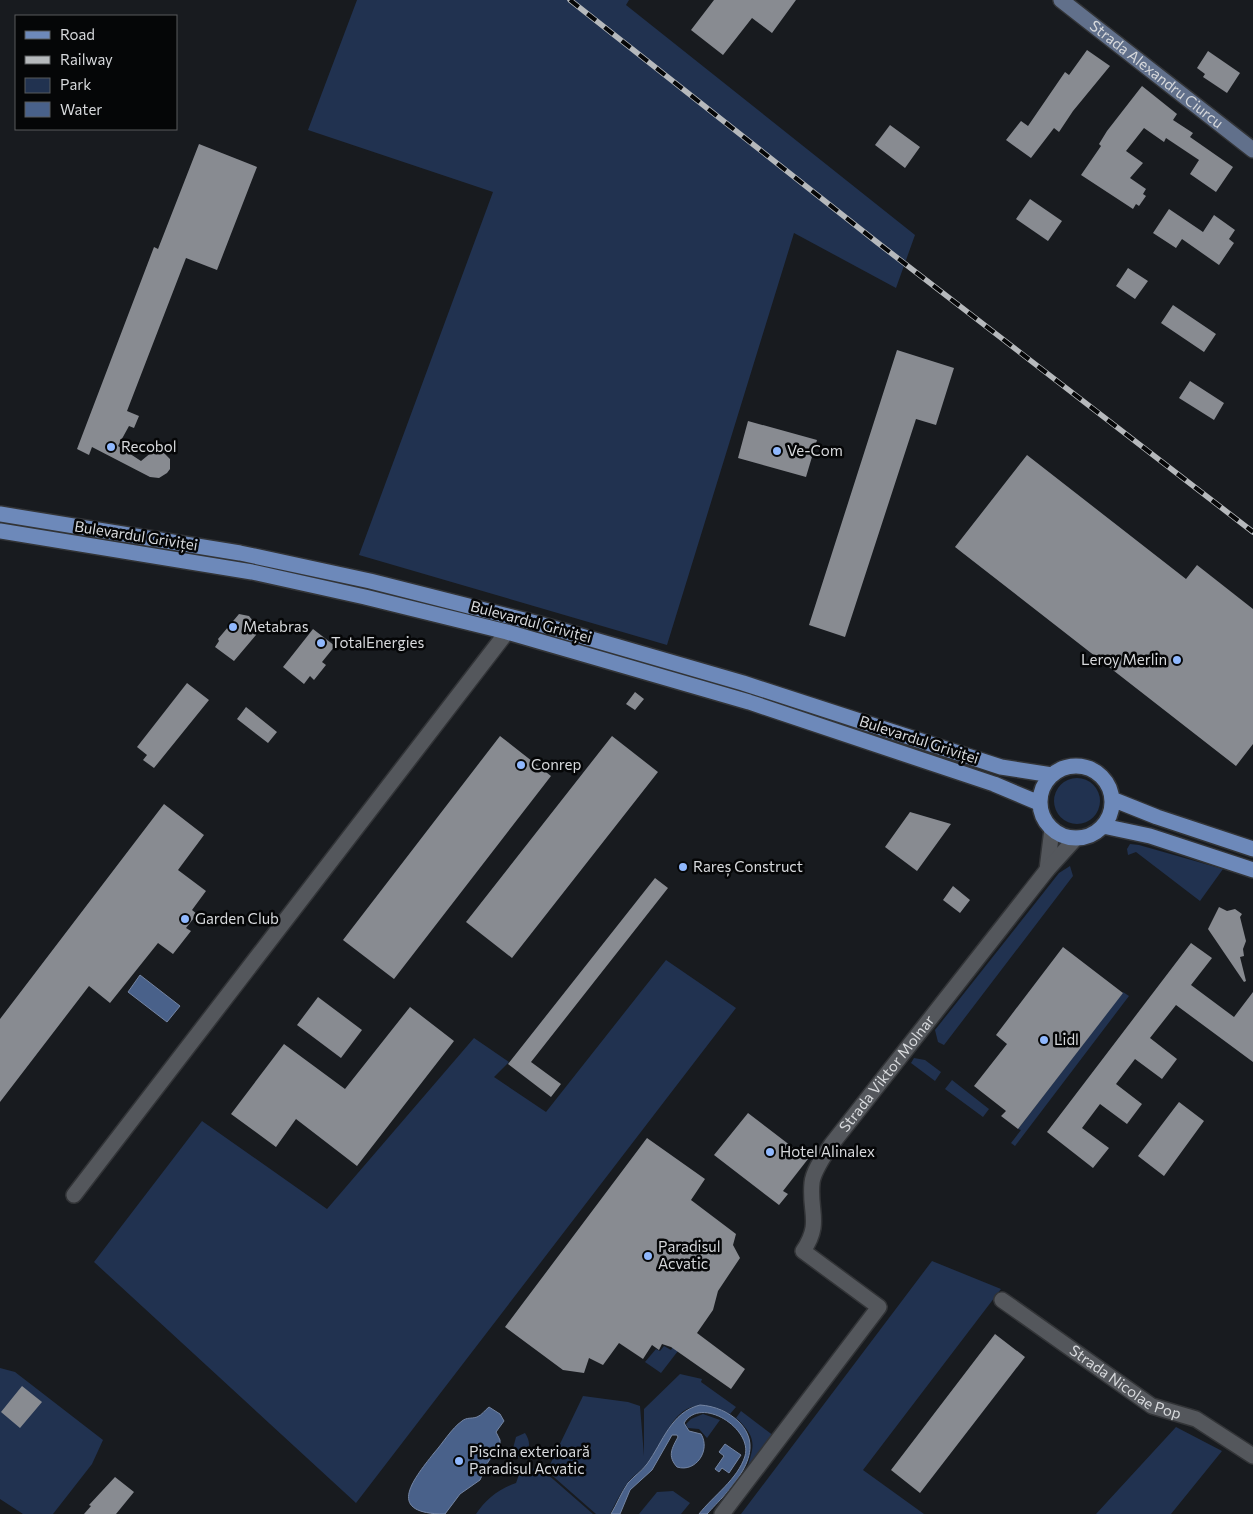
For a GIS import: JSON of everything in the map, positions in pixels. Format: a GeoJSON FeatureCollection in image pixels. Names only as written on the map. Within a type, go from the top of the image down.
{"type":"FeatureCollection","features":[{"type":"Feature","properties":{"kind":"main road","name":"Bulevardul Griviței"},"geometry":{"type":"LineString","coordinates":[[0,514],[240,553],[370,581],[536,623],[744,683],[1001,767],[1052,775]]}},
{"type":"Feature","properties":{"kind":"main road","name":"Bulevardul Griviței"},"geometry":{"type":"LineString","coordinates":[[0,531],[260,574],[366,597],[507,632],[722,693],[911,755],[994,784],[1039,803]]}},
{"type":"Feature","properties":{"kind":"main road"},"geometry":{"type":"LineString","coordinates":[[1075,766],[1091,769],[1104,778],[1112,798],[1110,813],[1103,826],[1088,836],[1076,838],[1059,834],[1052,829],[1043,817],[1039,803],[1044,785],[1052,775],[1067,767],[1075,766]]}},
{"type":"Feature","properties":{"kind":"main road"},"geometry":{"type":"LineString","coordinates":[[1112,798],[1157,817],[1253,849]]}},
{"type":"Feature","properties":{"kind":"main road"},"geometry":{"type":"LineString","coordinates":[[1103,826],[1150,836],[1253,870]]}},
{"type":"Feature","properties":{"kind":"street","name":"Strada Alexandru Ciurcu"},"geometry":{"type":"LineString","coordinates":[[1061,0],[1253,150]]}},
{"type":"Feature","properties":{"kind":"street"},"geometry":{"type":"LineString","coordinates":[[74,1195],[507,632]]}},
{"type":"Feature","properties":{"kind":"street"},"geometry":{"type":"LineString","coordinates":[[1047,870],[1052,829]]}},
{"type":"Feature","properties":{"kind":"street","name":"Strada Viktor Molnar"},"geometry":{"type":"LineString","coordinates":[[722,1514],[880,1307],[803,1251],[812,1238],[814,1228],[812,1182],[820,1164],[831,1145],[1047,870],[1076,838]]}},
{"type":"Feature","properties":{"kind":"street","name":"Strada Nicolae Pop"},"geometry":{"type":"LineString","coordinates":[[1002,1300],[1152,1406],[1196,1419],[1253,1456]]}},
{"type":"Feature","properties":{"kind":"green space"},"geometry":{"type":"Polygon","coordinates":[[[357,0],[629,0],[626,5],[915,235],[896,288],[794,233],[667,645],[359,555],[493,192],[308,130],[357,0]]]}},
{"type":"Feature","properties":{"kind":"green space"},"geometry":{"type":"Polygon","coordinates":[[[1077,778],[1090,782],[1096,788],[1100,801],[1096,814],[1090,820],[1077,824],[1064,820],[1058,814],[1054,801],[1058,788],[1064,782],[1077,778]]]}},
{"type":"Feature","properties":{"kind":"green space"},"geometry":{"type":"Polygon","coordinates":[[[1130,844],[1223,869],[1200,901],[1136,852],[1128,855],[1127,849],[1130,844]]]}},
{"type":"Feature","properties":{"kind":"green space"},"geometry":{"type":"Polygon","coordinates":[[[1070,866],[1073,876],[944,1045],[938,1042],[935,1030],[1059,873],[1070,866]]]}},
{"type":"Feature","properties":{"kind":"green space"},"geometry":{"type":"Polygon","coordinates":[[[666,960],[736,1008],[356,1503],[94,1262],[202,1121],[327,1209],[474,1038],[509,1062],[494,1077],[546,1112],[666,960]]]}},
{"type":"Feature","properties":{"kind":"green space"},"geometry":{"type":"Polygon","coordinates":[[[1123,992],[1129,996],[1015,1146],[1011,1143],[1021,1130],[1018,1129],[1123,992]]]}},
{"type":"Feature","properties":{"kind":"green space"},"geometry":{"type":"Polygon","coordinates":[[[914,1058],[925,1060],[941,1072],[935,1081],[911,1063],[914,1058]]]}},
{"type":"Feature","properties":{"kind":"green space"},"geometry":{"type":"Polygon","coordinates":[[[952,1080],[989,1109],[983,1117],[945,1089],[952,1080]]]}},
{"type":"Feature","properties":{"kind":"green space"},"geometry":{"type":"Polygon","coordinates":[[[932,1261],[1001,1289],[863,1470],[924,1514],[741,1514],[932,1261]]]}},
{"type":"Feature","properties":{"kind":"green space"},"geometry":{"type":"Polygon","coordinates":[[[675,1344],[681,1347],[661,1373],[645,1362],[656,1349],[660,1351],[664,1346],[671,1350],[675,1344]]]}},
{"type":"Feature","properties":{"kind":"green space"},"geometry":{"type":"Polygon","coordinates":[[[0,1368],[15,1372],[103,1440],[92,1464],[53,1514],[23,1514],[0,1499],[0,1368]]]}},
{"type":"Feature","properties":{"kind":"green space"},"geometry":{"type":"Polygon","coordinates":[[[680,1374],[702,1379],[701,1382],[736,1407],[730,1414],[712,1407],[697,1406],[686,1409],[677,1417],[646,1465],[626,1485],[610,1514],[596,1514],[547,1471],[583,1396],[628,1402],[640,1406],[644,1456],[644,1409],[680,1374]]]}},
{"type":"Feature","properties":{"kind":"green space"},"geometry":{"type":"Polygon","coordinates":[[[741,1411],[774,1436],[745,1475],[752,1450],[752,1438],[736,1418],[741,1411]]]}},
{"type":"Feature","properties":{"kind":"green space"},"geometry":{"type":"Polygon","coordinates":[[[703,1414],[720,1420],[707,1438],[699,1429],[688,1428],[686,1424],[691,1419],[703,1414]]]}},
{"type":"Feature","properties":{"kind":"green space"},"geometry":{"type":"Polygon","coordinates":[[[1176,1427],[1222,1451],[1171,1514],[1096,1514],[1176,1427]]]}},
{"type":"Feature","properties":{"kind":"green space"},"geometry":{"type":"Polygon","coordinates":[[[525,1433],[529,1442],[528,1451],[524,1457],[514,1458],[511,1456],[516,1437],[525,1433]]]}},
{"type":"Feature","properties":{"kind":"green space"},"geometry":{"type":"Polygon","coordinates":[[[536,1468],[546,1473],[593,1514],[476,1514],[493,1495],[516,1483],[520,1472],[536,1468]]]}},
{"type":"Feature","properties":{"kind":"green space"},"geometry":{"type":"Polygon","coordinates":[[[673,1491],[690,1503],[681,1514],[639,1514],[657,1492],[673,1491]]]}},
{"type":"Feature","properties":{"kind":"water"},"geometry":{"type":"Polygon","coordinates":[[[140,975],[180,1006],[167,1022],[128,992],[140,975]]]}},
{"type":"Feature","properties":{"kind":"water"},"geometry":{"type":"Polygon","coordinates":[[[700,1405],[716,1408],[731,1415],[739,1422],[747,1434],[750,1446],[748,1459],[735,1483],[707,1514],[699,1514],[737,1472],[745,1456],[745,1446],[734,1426],[724,1419],[713,1414],[702,1413],[692,1415],[684,1423],[689,1431],[701,1434],[704,1440],[703,1453],[700,1459],[690,1467],[677,1467],[671,1456],[672,1448],[678,1437],[677,1435],[672,1435],[652,1470],[630,1490],[620,1514],[611,1514],[628,1483],[647,1464],[675,1421],[682,1414],[700,1405]]]}},
{"type":"Feature","properties":{"kind":"water","name":"Piscina exterioară Paradisul Acvatic"},"geometry":{"type":"Polygon","coordinates":[[[489,1407],[500,1414],[504,1421],[496,1432],[500,1445],[488,1462],[480,1480],[460,1494],[445,1514],[427,1513],[415,1509],[410,1502],[409,1494],[412,1485],[425,1464],[458,1424],[466,1419],[479,1416],[489,1407]]]}},
{"type":"Feature","properties":{"kind":"water"},"geometry":{"type":"Polygon","coordinates":[[[725,1444],[741,1455],[729,1473],[722,1468],[719,1472],[715,1469],[724,1456],[719,1452],[725,1444]]]}},
{"type":"Feature","properties":{"kind":"building"},"geometry":{"type":"Polygon","coordinates":[[[714,0],[796,0],[772,33],[752,18],[723,55],[691,30],[714,0]]]}},
{"type":"Feature","properties":{"kind":"building"},"geometry":{"type":"Polygon","coordinates":[[[1087,50],[1110,66],[1073,111],[1059,132],[1054,128],[1031,158],[1006,140],[1021,121],[1028,126],[1065,72],[1069,75],[1087,50]]]}},
{"type":"Feature","properties":{"kind":"building"},"geometry":{"type":"Polygon","coordinates":[[[1208,51],[1240,73],[1227,93],[1203,77],[1205,74],[1197,68],[1208,51]]]}},
{"type":"Feature","properties":{"kind":"building"},"geometry":{"type":"Polygon","coordinates":[[[1142,86],[1177,114],[1173,120],[1193,133],[1190,137],[1233,167],[1216,192],[1190,174],[1199,160],[1166,138],[1164,142],[1144,128],[1126,151],[1143,163],[1130,178],[1146,189],[1143,194],[1146,196],[1139,206],[1136,204],[1133,209],[1081,175],[1101,146],[1099,144],[1107,131],[1142,86]]]}},
{"type":"Feature","properties":{"kind":"building"},"geometry":{"type":"Polygon","coordinates":[[[890,125],[920,147],[905,168],[875,145],[890,125]]]}},
{"type":"Feature","properties":{"kind":"building"},"geometry":{"type":"Polygon","coordinates":[[[199,144],[257,167],[217,270],[186,258],[127,411],[139,416],[134,428],[129,426],[118,446],[141,461],[152,452],[158,450],[170,459],[170,469],[167,473],[159,478],[150,477],[92,447],[89,455],[77,449],[154,247],[158,249],[199,144]]]}},
{"type":"Feature","properties":{"kind":"building"},"geometry":{"type":"Polygon","coordinates":[[[1030,199],[1062,221],[1048,241],[1016,219],[1030,199]]]}},
{"type":"Feature","properties":{"kind":"building"},"geometry":{"type":"Polygon","coordinates":[[[1169,209],[1203,232],[1214,215],[1235,230],[1229,239],[1234,243],[1219,265],[1182,239],[1176,248],[1153,233],[1169,209]]]}},
{"type":"Feature","properties":{"kind":"building"},"geometry":{"type":"Polygon","coordinates":[[[1128,268],[1148,281],[1135,299],[1116,286],[1128,268]]]}},
{"type":"Feature","properties":{"kind":"building"},"geometry":{"type":"Polygon","coordinates":[[[1173,305],[1216,334],[1204,352],[1161,323],[1173,305]]]}},
{"type":"Feature","properties":{"kind":"building"},"geometry":{"type":"Polygon","coordinates":[[[897,350],[954,368],[936,425],[916,419],[845,637],[809,625],[897,350]]]}},
{"type":"Feature","properties":{"kind":"building"},"geometry":{"type":"Polygon","coordinates":[[[1190,381],[1224,403],[1214,420],[1179,398],[1190,381]]]}},
{"type":"Feature","properties":{"kind":"building"},"geometry":{"type":"Polygon","coordinates":[[[748,421],[817,440],[806,477],[738,458],[748,421]]]}},
{"type":"Feature","properties":{"kind":"building","name":"Leroy Merlin"},"geometry":{"type":"Polygon","coordinates":[[[1027,455],[1186,579],[1197,565],[1253,609],[1253,744],[1236,766],[955,547],[1027,455]]]}},
{"type":"Feature","properties":{"kind":"building"},"geometry":{"type":"Polygon","coordinates":[[[239,614],[249,616],[258,627],[256,635],[234,661],[215,647],[219,641],[218,639],[239,614]]]}},
{"type":"Feature","properties":{"kind":"building"},"geometry":{"type":"Polygon","coordinates":[[[313,629],[335,646],[322,662],[326,665],[314,680],[310,676],[304,684],[283,667],[313,629]]]}},
{"type":"Feature","properties":{"kind":"building"},"geometry":{"type":"Polygon","coordinates":[[[187,683],[209,700],[154,768],[143,760],[147,755],[137,747],[187,683]]]}},
{"type":"Feature","properties":{"kind":"building"},"geometry":{"type":"Polygon","coordinates":[[[635,692],[644,699],[635,710],[626,704],[635,692]]]}},
{"type":"Feature","properties":{"kind":"building"},"geometry":{"type":"Polygon","coordinates":[[[246,707],[277,732],[268,743],[237,719],[246,707]]]}},
{"type":"Feature","properties":{"kind":"building"},"geometry":{"type":"Polygon","coordinates":[[[500,736],[551,776],[394,979],[343,940],[500,736]]]}},
{"type":"Feature","properties":{"kind":"building"},"geometry":{"type":"Polygon","coordinates":[[[612,736],[658,772],[512,958],[466,922],[612,736]]]}},
{"type":"Feature","properties":{"kind":"building"},"geometry":{"type":"Polygon","coordinates":[[[164,804],[204,835],[178,870],[206,891],[192,910],[197,914],[186,928],[191,931],[173,954],[158,943],[110,1003],[89,986],[0,1102],[0,1019],[164,804]]]}},
{"type":"Feature","properties":{"kind":"building"},"geometry":{"type":"Polygon","coordinates":[[[910,812],[951,824],[917,871],[885,847],[910,812]]]}},
{"type":"Feature","properties":{"kind":"building"},"geometry":{"type":"Polygon","coordinates":[[[655,878],[668,888],[531,1062],[561,1084],[551,1097],[508,1064],[655,878]]]}},
{"type":"Feature","properties":{"kind":"building"},"geometry":{"type":"Polygon","coordinates":[[[953,886],[970,900],[960,913],[943,900],[953,886]]]}},
{"type":"Feature","properties":{"kind":"building"},"geometry":{"type":"Polygon","coordinates":[[[1219,907],[1227,911],[1235,909],[1242,914],[1240,917],[1246,941],[1243,949],[1244,956],[1240,957],[1246,981],[1244,982],[1208,929],[1219,907]]]}},
{"type":"Feature","properties":{"kind":"building"},"geometry":{"type":"Polygon","coordinates":[[[1191,943],[1212,958],[1191,985],[1234,1017],[1253,992],[1253,1062],[1176,1005],[1150,1038],[1177,1059],[1162,1079],[1135,1059],[1116,1084],[1142,1104],[1127,1124],[1100,1104],[1082,1128],[1109,1148],[1093,1168],[1047,1132],[1191,943]]]}},
{"type":"Feature","properties":{"kind":"building","name":"Lidl"},"geometry":{"type":"Polygon","coordinates":[[[1063,947],[1123,993],[1018,1129],[1001,1116],[1006,1111],[974,1086],[1007,1044],[996,1035],[1063,947]]]}},
{"type":"Feature","properties":{"kind":"building"},"geometry":{"type":"Polygon","coordinates":[[[318,997],[362,1030],[341,1058],[297,1025],[318,997]]]}},
{"type":"Feature","properties":{"kind":"building"},"geometry":{"type":"Polygon","coordinates":[[[410,1007],[454,1041],[357,1166],[296,1119],[276,1147],[231,1114],[284,1044],[345,1089],[410,1007]]]}},
{"type":"Feature","properties":{"kind":"building"},"geometry":{"type":"Polygon","coordinates":[[[1179,1102],[1204,1121],[1164,1176],[1138,1156],[1179,1102]]]}},
{"type":"Feature","properties":{"kind":"building","name":"Hotel Alinalex"},"geometry":{"type":"Polygon","coordinates":[[[748,1113],[808,1159],[783,1191],[788,1194],[779,1205],[714,1155],[748,1113]]]}},
{"type":"Feature","properties":{"kind":"building","name":"Paradisul Acvatic"},"geometry":{"type":"Polygon","coordinates":[[[647,1138],[705,1179],[691,1200],[736,1234],[733,1245],[740,1258],[718,1291],[713,1310],[697,1333],[745,1369],[731,1389],[671,1347],[662,1344],[659,1350],[652,1345],[643,1359],[619,1343],[603,1365],[589,1358],[584,1373],[563,1370],[505,1327],[647,1138]]]}},
{"type":"Feature","properties":{"kind":"building"},"geometry":{"type":"Polygon","coordinates":[[[995,1334],[1025,1357],[920,1493],[891,1470],[995,1334]]]}},
{"type":"Feature","properties":{"kind":"building"},"geometry":{"type":"Polygon","coordinates":[[[22,1386],[42,1402],[20,1428],[1,1412],[22,1386]]]}},
{"type":"Feature","properties":{"kind":"building"},"geometry":{"type":"Polygon","coordinates":[[[115,1477],[134,1492],[116,1514],[84,1514],[91,1506],[89,1505],[115,1477]]]}},
{"type":"Feature","properties":{"kind":"railway"},"geometry":{"type":"LineString","coordinates":[[570,0],[878,243],[1253,532]]}},
{"type":"Feature","properties":{"kind":"place","name":"Recobol"},"geometry":{"type":"Point","coordinates":[111,447]}},
{"type":"Feature","properties":{"kind":"place","name":"Ve-Com"},"geometry":{"type":"Point","coordinates":[777,451]}},
{"type":"Feature","properties":{"kind":"place","name":"Metabras"},"geometry":{"type":"Point","coordinates":[233,627]}},
{"type":"Feature","properties":{"kind":"place","name":"TotalEnergies"},"geometry":{"type":"Point","coordinates":[321,643]}},
{"type":"Feature","properties":{"kind":"place","name":"Leroy Merlin"},"geometry":{"type":"Point","coordinates":[1177,660]}},
{"type":"Feature","properties":{"kind":"place","name":"Conrep"},"geometry":{"type":"Point","coordinates":[521,765]}},
{"type":"Feature","properties":{"kind":"place","name":"Rareș Construct"},"geometry":{"type":"Point","coordinates":[683,867]}},
{"type":"Feature","properties":{"kind":"place","name":"Garden Club"},"geometry":{"type":"Point","coordinates":[185,919]}},
{"type":"Feature","properties":{"kind":"place","name":"Lidl"},"geometry":{"type":"Point","coordinates":[1044,1040]}},
{"type":"Feature","properties":{"kind":"place","name":"Hotel Alinalex"},"geometry":{"type":"Point","coordinates":[770,1152]}},
{"type":"Feature","properties":{"kind":"place","name":"Paradisul Acvatic"},"geometry":{"type":"Point","coordinates":[648,1256]}},
{"type":"Feature","properties":{"kind":"place","name":"Piscina exterioară Paradisul Acvatic"},"geometry":{"type":"Point","coordinates":[459,1461]}}]}
